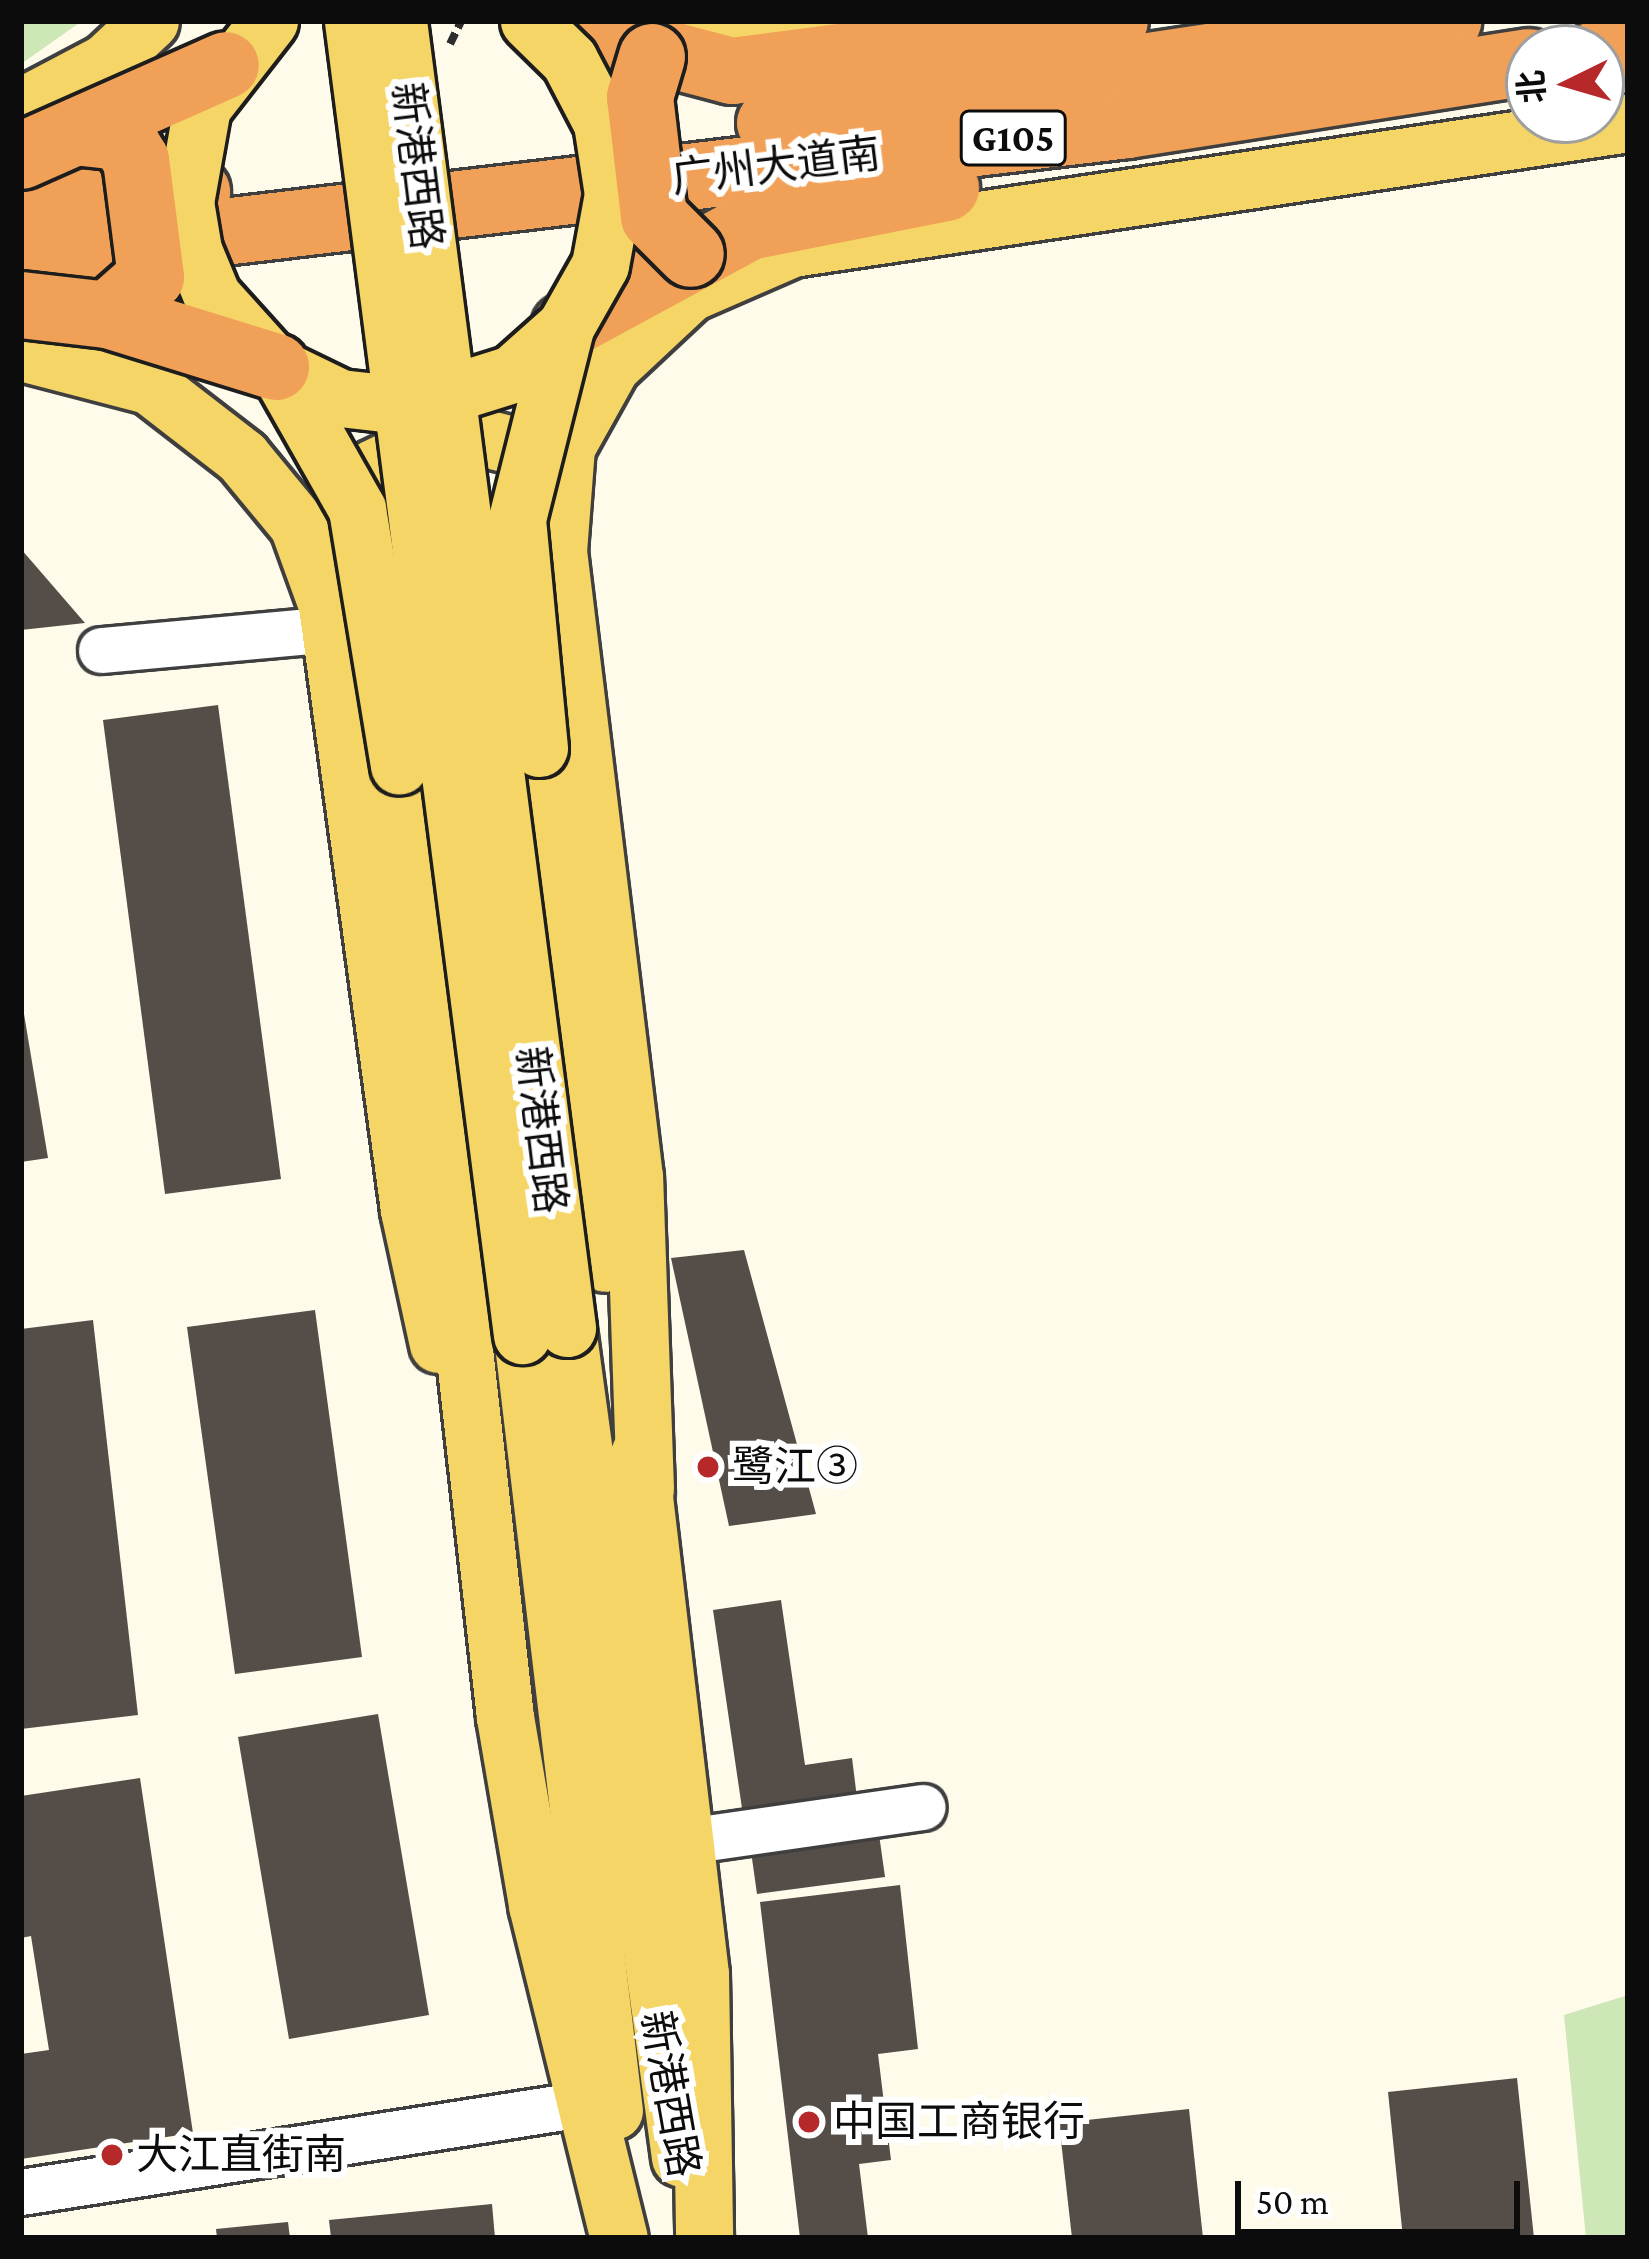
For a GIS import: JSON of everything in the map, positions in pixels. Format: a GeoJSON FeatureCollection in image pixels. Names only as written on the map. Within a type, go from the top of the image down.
{"type":"FeatureCollection","features":[{"type":"Feature","properties":{"kind":"highway"},"geometry":{"type":"LineString","coordinates":[[543,21],[675,39],[781,70],[1115,21]]}},
{"type":"Feature","properties":{"kind":"highway","name":"广州大道南"},"geometry":{"type":"LineString","coordinates":[[21,208],[777,122],[1448,21]]}},
{"type":"Feature","properties":{"kind":"highway"},"geometry":{"type":"LineString","coordinates":[[21,156],[83,133],[244,36]]}},
{"type":"Feature","properties":{"kind":"highway"},"geometry":{"type":"LineString","coordinates":[[675,39],[640,97],[654,217],[692,254]]}},
{"type":"Feature","properties":{"kind":"highway","name":"广州大道南"},"geometry":{"type":"LineString","coordinates":[[21,256],[1127,124],[1505,66]]}},
{"type":"Feature","properties":{"kind":"highway"},"geometry":{"type":"LineString","coordinates":[[565,328],[692,254],[802,212],[1505,104]]}},
{"type":"Feature","properties":{"kind":"highway"},"geometry":{"type":"LineString","coordinates":[[83,133],[122,137],[136,160],[151,278],[108,315]]}},
{"type":"Feature","properties":{"kind":"highway"},"geometry":{"type":"LineString","coordinates":[[21,304],[108,315],[276,368]]}},
{"type":"Feature","properties":{"kind":"main road"},"geometry":{"type":"LineString","coordinates":[[21,107],[106,62],[150,21]]}},
{"type":"Feature","properties":{"kind":"main road","name":"新港西路"},"geometry":{"type":"LineString","coordinates":[[353,21],[544,1332],[651,1984],[699,2238]]}},
{"type":"Feature","properties":{"kind":"main road","name":"新港西路"},"geometry":{"type":"LineString","coordinates":[[398,21],[544,1332],[622,2238]]}},
{"type":"Feature","properties":{"kind":"main road"},"geometry":{"type":"LineString","coordinates":[[529,21],[588,90],[611,158],[610,230],[565,328],[544,466],[516,571],[645,1489],[686,1841],[705,2050],[699,2238]]}},
{"type":"Feature","properties":{"kind":"main road"},"geometry":{"type":"LineString","coordinates":[[675,39],[814,21]]}},
{"type":"Feature","properties":{"kind":"main road"},"geometry":{"type":"LineString","coordinates":[[244,36],[188,154],[188,218],[212,296],[276,368],[357,509],[399,766],[505,1717],[582,2104],[622,2238]]}},
{"type":"Feature","properties":{"kind":"main road"},"geometry":{"type":"LineString","coordinates":[[298,525],[544,466],[646,323],[792,248],[1628,123]]}},
{"type":"Feature","properties":{"kind":"main road"},"geometry":{"type":"LineString","coordinates":[[276,368],[340,398],[446,401],[512,374],[565,328]]}},
{"type":"Feature","properties":{"kind":"main road"},"geometry":{"type":"LineString","coordinates":[[21,352],[149,385],[242,457],[298,525],[331,629],[409,1210],[477,1479]]}},
{"type":"Feature","properties":{"kind":"main road"},"geometry":{"type":"LineString","coordinates":[[357,509],[373,468],[400,454],[472,435],[544,466]]}},
{"type":"Feature","properties":{"kind":"main road"},"geometry":{"type":"LineString","coordinates":[[544,466],[634,1177],[645,1489]]}},
{"type":"Feature","properties":{"kind":"street"},"geometry":{"type":"LineString","coordinates":[[101,650],[331,629]]}},
{"type":"Feature","properties":{"kind":"street"},"geometry":{"type":"LineString","coordinates":[[686,1841],[922,1807]]}},
{"type":"Feature","properties":{"kind":"street"},"geometry":{"type":"LineString","coordinates":[[21,2192],[582,2104]]}},
{"type":"Feature","properties":{"kind":"green space"},"geometry":{"type":"Polygon","coordinates":[[[21,21],[82,21],[21,64],[21,21]]]}},
{"type":"Feature","properties":{"kind":"green space"},"geometry":{"type":"Polygon","coordinates":[[[1628,1995],[1628,2238],[1586,2238],[1564,2015],[1628,1995]]]}},
{"type":"Feature","properties":{"kind":"building"},"geometry":{"type":"Polygon","coordinates":[[[21,549],[85,623],[21,630],[21,549]]]}},
{"type":"Feature","properties":{"kind":"building"},"geometry":{"type":"Polygon","coordinates":[[[218,705],[281,1179],[165,1194],[103,720],[218,705]]]}},
{"type":"Feature","properties":{"kind":"building"},"geometry":{"type":"Polygon","coordinates":[[[21,996],[48,1158],[21,1162],[21,996]]]}},
{"type":"Feature","properties":{"kind":"building"},"geometry":{"type":"Polygon","coordinates":[[[744,1250],[816,1514],[729,1526],[671,1258],[744,1250]]]}},
{"type":"Feature","properties":{"kind":"building"},"geometry":{"type":"Polygon","coordinates":[[[315,1310],[362,1657],[235,1674],[187,1327],[315,1310]]]}},
{"type":"Feature","properties":{"kind":"building"},"geometry":{"type":"Polygon","coordinates":[[[93,1320],[138,1715],[21,1729],[21,1329],[93,1320]]]}},
{"type":"Feature","properties":{"kind":"building"},"geometry":{"type":"Polygon","coordinates":[[[781,1600],[805,1765],[852,1758],[858,1806],[744,1822],[713,1610],[781,1600]]]}},
{"type":"Feature","properties":{"kind":"building"},"geometry":{"type":"Polygon","coordinates":[[[378,1714],[429,2015],[289,2039],[238,1737],[378,1714]]]}},
{"type":"Feature","properties":{"kind":"building"},"geometry":{"type":"Polygon","coordinates":[[[140,1778],[193,2133],[21,2159],[21,2054],[49,2050],[31,1936],[21,1938],[21,1796],[140,1778]]]}},
{"type":"Feature","properties":{"kind":"building"},"geometry":{"type":"Polygon","coordinates":[[[877,1820],[885,1877],[757,1894],[749,1837],[877,1820]]]}},
{"type":"Feature","properties":{"kind":"building"},"geometry":{"type":"Polygon","coordinates":[[[900,1885],[918,2049],[878,2054],[891,2160],[859,2164],[868,2238],[800,2238],[760,1902],[900,1885]]]}},
{"type":"Feature","properties":{"kind":"building"},"geometry":{"type":"Polygon","coordinates":[[[1517,2078],[1534,2238],[1403,2238],[1388,2092],[1517,2078]]]}},
{"type":"Feature","properties":{"kind":"building"},"geometry":{"type":"Polygon","coordinates":[[[1189,2109],[1203,2238],[1072,2238],[1059,2123],[1189,2109]]]}},
{"type":"Feature","properties":{"kind":"building"},"geometry":{"type":"Polygon","coordinates":[[[492,2204],[495,2238],[331,2238],[329,2220],[492,2204]]]}},
{"type":"Feature","properties":{"kind":"building"},"geometry":{"type":"Polygon","coordinates":[[[288,2222],[290,2238],[217,2238],[216,2229],[288,2222]]]}},
{"type":"Feature","properties":{"kind":"place","name":"鹭江③"},"geometry":{"type":"Point","coordinates":[708,1467]}},
{"type":"Feature","properties":{"kind":"place","name":"中国工商银行"},"geometry":{"type":"Point","coordinates":[809,2122]}},
{"type":"Feature","properties":{"kind":"place","name":"大江直街南"},"geometry":{"type":"Point","coordinates":[112,2155]}}]}
